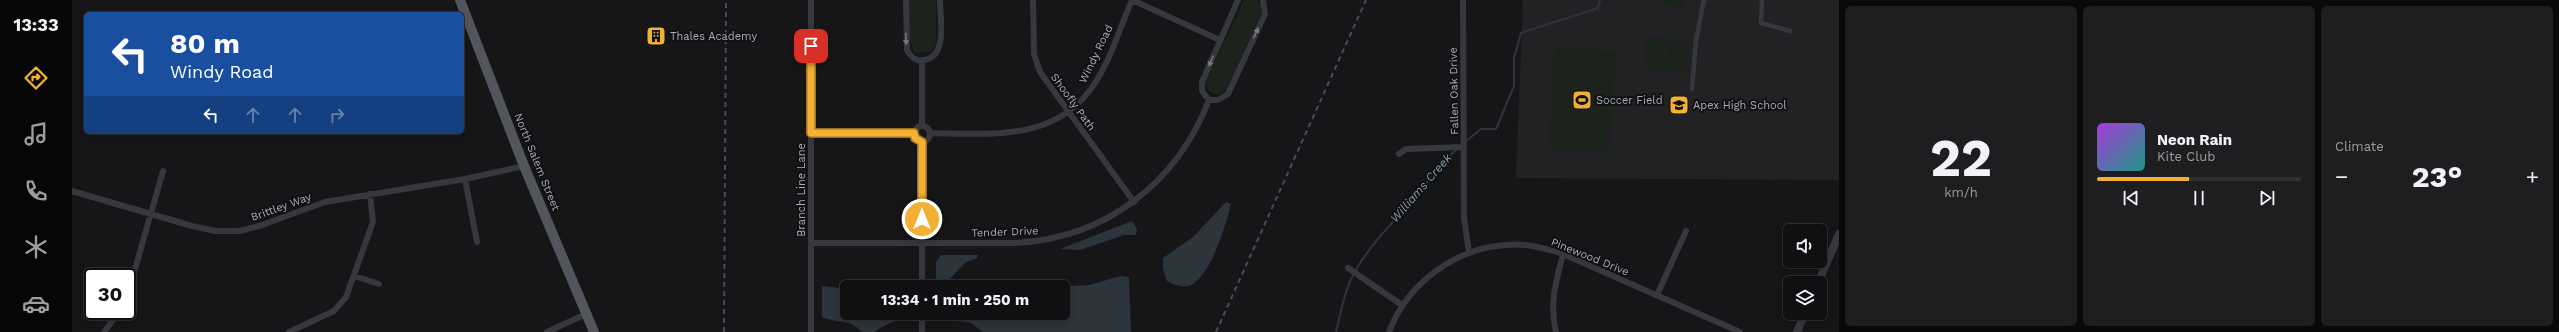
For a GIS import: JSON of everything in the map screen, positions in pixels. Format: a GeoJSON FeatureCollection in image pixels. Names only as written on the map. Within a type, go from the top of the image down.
{"type":"FeatureCollection","features":[{"type":"Feature","properties":{"kind":"main road","name":"North Salem Street"},"geometry":{"type":"LineString","coordinates":[[460,0],[524,166],[594,332]]}},
{"type":"Feature","properties":{"kind":"street","name":"Branch Line Lane"},"geometry":{"type":"LineString","coordinates":[[811,0],[811,332]]}},
{"type":"Feature","properties":{"kind":"street"},"geometry":{"type":"LineString","coordinates":[[906,0],[906,50],[915,60],[922,61],[930,59],[937,53],[940,45],[940,0]]}},
{"type":"Feature","properties":{"kind":"street","name":"Shoofly Path"},"geometry":{"type":"LineString","coordinates":[[1033,0],[1036,60],[1043,78],[1134,202]]}},
{"type":"Feature","properties":{"kind":"street"},"geometry":{"type":"LineString","coordinates":[[1132,0],[1220,40]]}},
{"type":"Feature","properties":{"kind":"street","name":"Windy Road"},"geometry":{"type":"LineString","coordinates":[[930,133],[1019,132],[1046,126],[1069,112],[1084,100],[1096,82],[1132,0]]}},
{"type":"Feature","properties":{"kind":"street"},"geometry":{"type":"LineString","coordinates":[[1238,0],[1202,82],[1202,91],[1209,100],[1218,100],[1228,94],[1265,14],[1263,0]]}},
{"type":"Feature","properties":{"kind":"street","name":"Fallen Oak Drive"},"geometry":{"type":"LineString","coordinates":[[1463,0],[1464,218],[1469,253]]}},
{"type":"Feature","properties":{"kind":"street"},"geometry":{"type":"LineString","coordinates":[[1692,89],[1696,40],[1704,0]]}},
{"type":"Feature","properties":{"kind":"street"},"geometry":{"type":"LineString","coordinates":[[1762,0],[1761,23],[1790,31]]}},
{"type":"Feature","properties":{"kind":"street"},"geometry":{"type":"LineString","coordinates":[[922,61],[922,125]]}},
{"type":"Feature","properties":{"kind":"street","name":"Tender Drive"},"geometry":{"type":"LineString","coordinates":[[812,244],[1016,243],[1046,240],[1088,228],[1134,202],[1170,168],[1196,129],[1209,100]]}},
{"type":"Feature","properties":{"kind":"street"},"geometry":{"type":"LineString","coordinates":[[922,125],[915,128],[914,133],[915,138],[922,142]]}},
{"type":"Feature","properties":{"kind":"street"},"geometry":{"type":"LineString","coordinates":[[922,125],[929,129],[930,133],[929,138],[922,142]]}},
{"type":"Feature","properties":{"kind":"street"},"geometry":{"type":"LineString","coordinates":[[811,133],[914,133]]}},
{"type":"Feature","properties":{"kind":"street"},"geometry":{"type":"LineString","coordinates":[[922,142],[922,280]]}},
{"type":"Feature","properties":{"kind":"street"},"geometry":{"type":"LineString","coordinates":[[1399,154],[1406,149],[1464,147]]}},
{"type":"Feature","properties":{"kind":"street","name":"Brittley Way"},"geometry":{"type":"LineString","coordinates":[[72,191],[149,214],[214,231],[240,231],[262,226],[313,205],[370,194],[465,179],[524,166]]}},
{"type":"Feature","properties":{"kind":"street"},"geometry":{"type":"LineString","coordinates":[[135,268],[149,214],[163,171]]}},
{"type":"Feature","properties":{"kind":"street"},"geometry":{"type":"LineString","coordinates":[[465,179],[477,242]]}},
{"type":"Feature","properties":{"kind":"street"},"geometry":{"type":"LineString","coordinates":[[289,332],[334,311],[346,297],[373,222],[370,194]]}},
{"type":"Feature","properties":{"kind":"street"},"geometry":{"type":"LineString","coordinates":[[1657,295],[1686,231]]}},
{"type":"Feature","properties":{"kind":"street"},"geometry":{"type":"LineString","coordinates":[[1821,276],[1839,234]]}},
{"type":"Feature","properties":{"kind":"street","name":"Pinewood Drive"},"geometry":{"type":"LineString","coordinates":[[1389,332],[1402,305],[1433,273],[1469,253],[1494,246],[1518,245],[1542,248],[1563,254],[1740,332]]}},
{"type":"Feature","properties":{"kind":"street"},"geometry":{"type":"LineString","coordinates":[[1556,332],[1553,315],[1553,291],[1563,254]]}},
{"type":"Feature","properties":{"kind":"street"},"geometry":{"type":"LineString","coordinates":[[1348,268],[1402,305]]}},
{"type":"Feature","properties":{"kind":"street"},"geometry":{"type":"LineString","coordinates":[[354,276],[379,284]]}},
{"type":"Feature","properties":{"kind":"street"},"geometry":{"type":"LineString","coordinates":[[547,332],[586,314]]}},
{"type":"Feature","properties":{"kind":"street"},"geometry":{"type":"LineString","coordinates":[[104,332],[113,320]]}},
{"type":"Feature","properties":{"kind":"street"},"geometry":{"type":"LineString","coordinates":[[922,320],[922,332]]}},
{"type":"Feature","properties":{"kind":"street"},"geometry":{"type":"LineString","coordinates":[[1797,332],[1802,320]]}},
{"type":"Feature","properties":{"kind":"shaded area"},"geometry":{"type":"Polygon","coordinates":[[[909,0],[936,0],[936,42],[932,52],[914,52],[909,37],[909,0]]]}},
{"type":"Feature","properties":{"kind":"shaded area"},"geometry":{"type":"Polygon","coordinates":[[[1244,0],[1256,0],[1261,4],[1261,14],[1227,89],[1218,95],[1210,92],[1205,85],[1244,0]]]}},
{"type":"Feature","properties":{"kind":"shaded area","name":"Apex High School"},"geometry":{"type":"Polygon","coordinates":[[[1523,0],[1839,0],[1839,180],[1516,178],[1523,0]]]}},
{"type":"Feature","properties":{"kind":"shaded area"},"geometry":{"type":"Polygon","coordinates":[[[1654,0],[1686,0],[1684,10],[1654,0]]]}},
{"type":"Feature","properties":{"kind":"shaded area"},"geometry":{"type":"Polygon","coordinates":[[[1646,36],[1665,38],[1661,71],[1644,69],[1646,36]]]}},
{"type":"Feature","properties":{"kind":"shaded area"},"geometry":{"type":"Polygon","coordinates":[[[1668,39],[1689,40],[1686,72],[1665,71],[1668,39]]]}},
{"type":"Feature","properties":{"kind":"shaded area","name":"Soccer Field"},"geometry":{"type":"Polygon","coordinates":[[[1555,48],[1615,52],[1609,153],[1548,149],[1555,48]]]}},
{"type":"Feature","properties":{"kind":"shaded area"},"geometry":{"type":"Polygon","coordinates":[[[1226,202],[1231,204],[1222,236],[1207,269],[1193,284],[1187,286],[1176,285],[1167,281],[1163,268],[1163,258],[1193,237],[1226,202]]]}},
{"type":"Feature","properties":{"kind":"shaded area"},"geometry":{"type":"Polygon","coordinates":[[[1132,221],[1137,229],[1136,235],[1124,235],[1080,250],[1060,249],[1132,221]]]}},
{"type":"Feature","properties":{"kind":"shaded area"},"geometry":{"type":"Polygon","coordinates":[[[941,255],[978,255],[977,258],[966,262],[949,280],[936,280],[936,262],[941,255]]]}},
{"type":"Feature","properties":{"kind":"shaded area"},"geometry":{"type":"Polygon","coordinates":[[[1120,276],[1129,277],[1131,332],[983,332],[971,323],[953,320],[1070,320],[1070,286],[1090,285],[1120,276]]]}},
{"type":"Feature","properties":{"kind":"shaded area"},"geometry":{"type":"Polygon","coordinates":[[[822,286],[840,288],[840,320],[898,320],[875,332],[862,332],[848,323],[822,317],[822,286]]]}},
{"type":"Feature","properties":{"kind":"waterway","name":"Williams Creek"},"geometry":{"type":"LineString","coordinates":[[1465,142],[1481,129],[1496,129],[1514,86],[1514,58],[1521,33],[1598,8],[1600,0]]}},
{"type":"Feature","properties":{"kind":"waterway","name":"Williams Creek"},"geometry":{"type":"LineString","coordinates":[[1336,332],[1346,291],[1353,275],[1363,259],[1376,241],[1413,200],[1439,167],[1457,149]]}},
{"type":"Feature","properties":{"kind":"railway"},"geometry":{"type":"LineString","coordinates":[[724,332],[726,0]]}},
{"type":"Feature","properties":{"kind":"railway"},"geometry":{"type":"LineString","coordinates":[[1216,332],[1366,0]]}},
{"type":"Feature","properties":{"kind":"place","name":"Thales Academy"},"geometry":{"type":"Point","coordinates":[656,36]}},
{"type":"Feature","properties":{"kind":"place","name":"Soccer Field"},"geometry":{"type":"Point","coordinates":[1582,100]}},
{"type":"Feature","properties":{"kind":"place","name":"Apex High School"},"geometry":{"type":"Point","coordinates":[1679,105]}},
{"type":"Feature","properties":{"kind":"route"},"geometry":{"type":"LineString","coordinates":[[811,46],[811,133],[914,133],[915,138],[919,142],[922,142],[922,219]]}}]}
